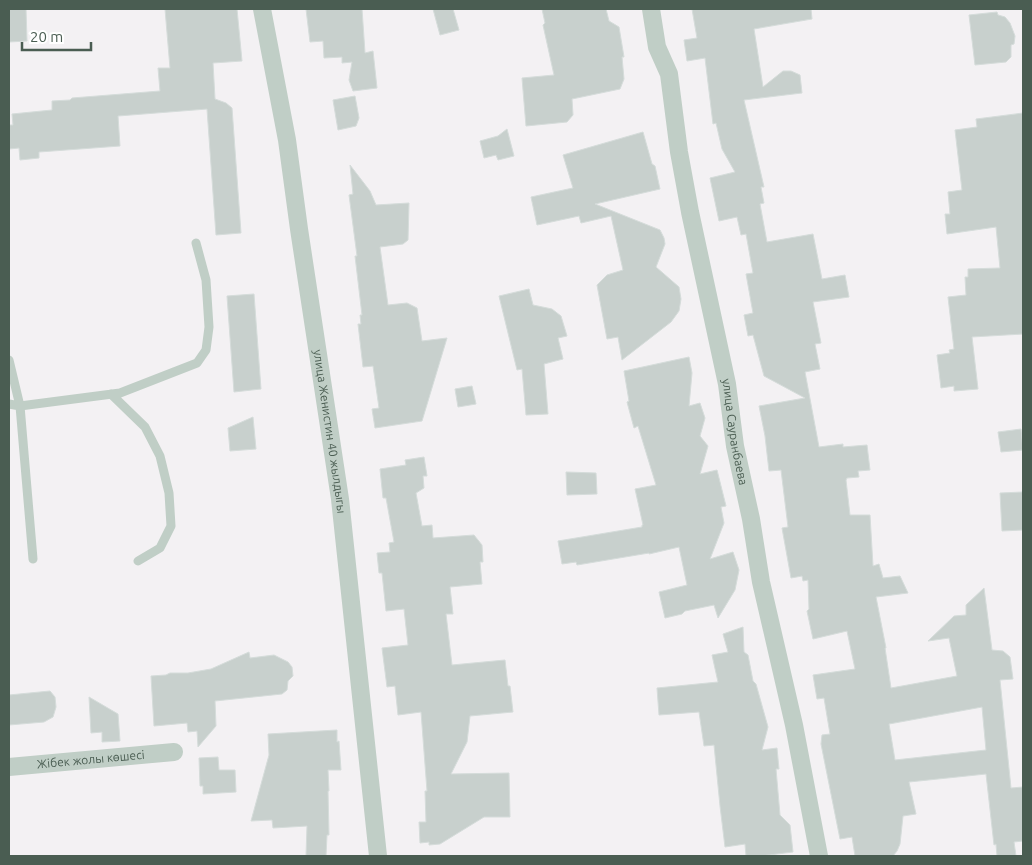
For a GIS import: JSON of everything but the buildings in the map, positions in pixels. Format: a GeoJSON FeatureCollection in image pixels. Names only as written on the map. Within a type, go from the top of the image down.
{"type":"FeatureCollection","features":[{"type":"Feature","properties":{"kind":"street","name":"улица Женистин 40 жылдыгы"},"geometry":{"type":"LineString","coordinates":[[262,9],[287,140],[340,499],[378,856]]}},
{"type":"Feature","properties":{"kind":"street","name":"улица Сауранбаева"},"geometry":{"type":"LineString","coordinates":[[651,9],[657,47],[669,74],[679,152],[690,212],[725,375],[735,446],[762,582],[796,735],[819,856]]}},
{"type":"Feature","properties":{"kind":"street","name":"Жібек жолы көшесі"},"geometry":{"type":"LineString","coordinates":[[9,767],[174,752]]}},
{"type":"Feature","properties":{"kind":"lane"},"geometry":{"type":"LineString","coordinates":[[9,404],[20,406],[120,393],[197,363],[206,350],[209,327],[206,280],[196,243]]}},
{"type":"Feature","properties":{"kind":"lane"},"geometry":{"type":"LineString","coordinates":[[9,360],[20,406],[33,559]]}},
{"type":"Feature","properties":{"kind":"lane"},"geometry":{"type":"LineString","coordinates":[[111,394],[145,428],[160,456],[169,493],[171,526],[160,548],[138,561]]}}]}
